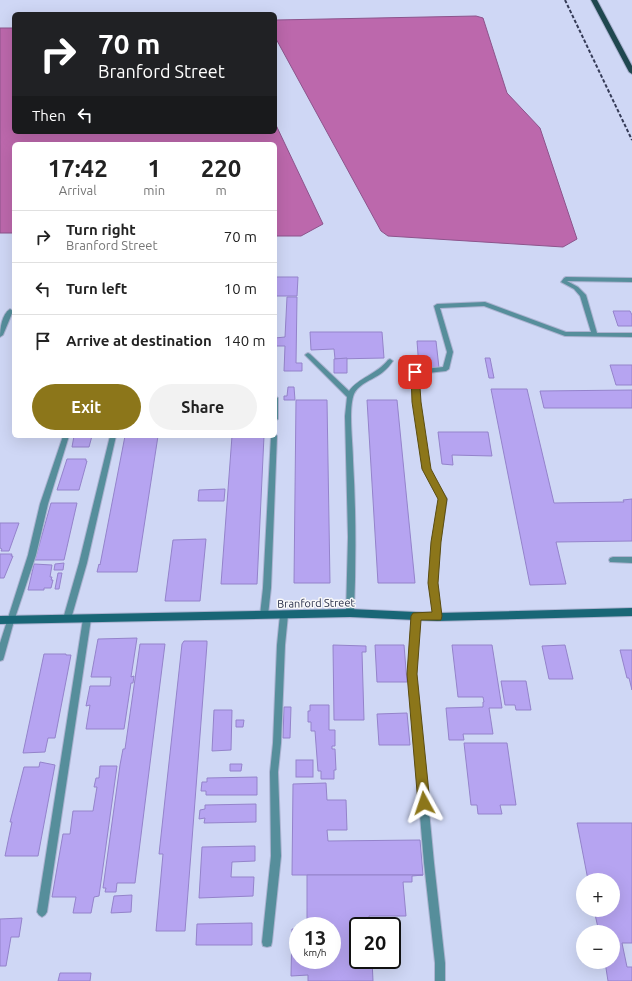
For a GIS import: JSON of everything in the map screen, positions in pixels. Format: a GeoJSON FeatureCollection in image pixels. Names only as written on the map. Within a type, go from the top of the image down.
{"type":"FeatureCollection","features":[{"type":"Feature","properties":{"kind":"main road"},"geometry":{"type":"LineString","coordinates":[[594,0],[632,72]]}},
{"type":"Feature","properties":{"kind":"main road","name":"Branford Street"},"geometry":{"type":"LineString","coordinates":[[5,620],[350,613],[437,616],[632,612]]}},
{"type":"Feature","properties":{"kind":"lane"},"geometry":{"type":"LineString","coordinates":[[594,334],[583,295],[576,288],[564,282],[566,279],[632,280]]}},
{"type":"Feature","properties":{"kind":"lane"},"geometry":{"type":"LineString","coordinates":[[437,616],[433,583],[436,542],[443,499],[426,469],[417,402],[415,372],[446,369],[450,352],[437,306],[485,304],[565,334],[632,335]]}},
{"type":"Feature","properties":{"kind":"lane"},"geometry":{"type":"LineString","coordinates":[[0,335],[10,311]]}},
{"type":"Feature","properties":{"kind":"lane"},"geometry":{"type":"LineString","coordinates":[[308,355],[317,365],[342,386],[350,396]]}},
{"type":"Feature","properties":{"kind":"lane"},"geometry":{"type":"LineString","coordinates":[[350,613],[352,541],[349,431],[350,396],[354,389],[378,375],[386,368],[390,361]]}},
{"type":"Feature","properties":{"kind":"lane"},"geometry":{"type":"LineString","coordinates":[[0,657],[5,620],[32,555],[44,504],[65,438]]}},
{"type":"Feature","properties":{"kind":"lane"},"geometry":{"type":"LineString","coordinates":[[67,619],[83,563],[113,438]]}},
{"type":"Feature","properties":{"kind":"lane"},"geometry":{"type":"LineString","coordinates":[[264,615],[267,588],[274,438]]}},
{"type":"Feature","properties":{"kind":"lane"},"geometry":{"type":"LineString","coordinates":[[613,560],[632,560]]}},
{"type":"Feature","properties":{"kind":"lane"},"geometry":{"type":"LineString","coordinates":[[267,942],[276,856],[274,772],[284,615]]}},
{"type":"Feature","properties":{"kind":"lane"},"geometry":{"type":"LineString","coordinates":[[416,616],[412,674],[429,863],[440,962],[440,981]]}},
{"type":"Feature","properties":{"kind":"lane"},"geometry":{"type":"LineString","coordinates":[[42,912],[87,619]]}},
{"type":"Feature","properties":{"kind":"shaded area"},"geometry":{"type":"Polygon","coordinates":[[[476,16],[483,18],[507,93],[540,128],[577,239],[563,247],[388,236],[381,231],[277,41],[277,20],[476,16]]]}},
{"type":"Feature","properties":{"kind":"shaded area"},"geometry":{"type":"Polygon","coordinates":[[[0,28],[12,28],[12,134],[277,134],[277,127],[323,224],[301,236],[277,236],[277,142],[12,142],[12,233],[0,233],[0,28]]]}},
{"type":"Feature","properties":{"kind":"building"},"geometry":{"type":"Polygon","coordinates":[[[277,277],[298,277],[297,296],[277,296],[277,277]]]}},
{"type":"Feature","properties":{"kind":"building"},"geometry":{"type":"Polygon","coordinates":[[[287,297],[297,297],[296,363],[302,363],[302,371],[284,371],[285,346],[277,346],[277,338],[285,337],[287,297]]]}},
{"type":"Feature","properties":{"kind":"building"},"geometry":{"type":"Polygon","coordinates":[[[613,311],[630,311],[632,315],[632,326],[618,326],[613,311]]]}},
{"type":"Feature","properties":{"kind":"building"},"geometry":{"type":"Polygon","coordinates":[[[310,332],[382,332],[384,358],[335,359],[334,349],[311,350],[310,332]]]}},
{"type":"Feature","properties":{"kind":"building"},"geometry":{"type":"Polygon","coordinates":[[[417,341],[436,341],[439,368],[419,368],[417,341]]]}},
{"type":"Feature","properties":{"kind":"building"},"geometry":{"type":"Polygon","coordinates":[[[347,358],[347,373],[334,373],[334,359],[347,358]]]}},
{"type":"Feature","properties":{"kind":"building"},"geometry":{"type":"Polygon","coordinates":[[[485,358],[490,358],[494,378],[489,378],[485,358]]]}},
{"type":"Feature","properties":{"kind":"building"},"geometry":{"type":"Polygon","coordinates":[[[610,365],[632,365],[632,385],[616,385],[610,365]]]}},
{"type":"Feature","properties":{"kind":"building"},"geometry":{"type":"Polygon","coordinates":[[[288,387],[294,387],[295,400],[284,400],[284,396],[287,396],[288,387]]]}},
{"type":"Feature","properties":{"kind":"building"},"geometry":{"type":"Polygon","coordinates":[[[491,389],[527,389],[554,503],[624,502],[623,500],[632,499],[632,541],[556,542],[566,584],[530,585],[491,389]]]}},
{"type":"Feature","properties":{"kind":"building"},"geometry":{"type":"Polygon","coordinates":[[[632,390],[632,408],[544,408],[540,391],[632,390]]]}},
{"type":"Feature","properties":{"kind":"building"},"geometry":{"type":"Polygon","coordinates":[[[296,400],[327,400],[330,583],[294,583],[296,400]]]}},
{"type":"Feature","properties":{"kind":"building"},"geometry":{"type":"Polygon","coordinates":[[[367,400],[397,400],[415,583],[378,583],[367,400]]]}},
{"type":"Feature","properties":{"kind":"building"},"geometry":{"type":"Polygon","coordinates":[[[438,432],[488,432],[492,456],[452,455],[453,465],[442,464],[438,432]]]}},
{"type":"Feature","properties":{"kind":"building"},"geometry":{"type":"Polygon","coordinates":[[[74,438],[91,438],[89,447],[72,447],[74,438]]]}},
{"type":"Feature","properties":{"kind":"building"},"geometry":{"type":"Polygon","coordinates":[[[125,438],[158,438],[137,572],[97,572],[99,564],[100,565],[125,438]]]}},
{"type":"Feature","properties":{"kind":"building"},"geometry":{"type":"Polygon","coordinates":[[[232,438],[264,438],[257,584],[221,584],[232,438]]]}},
{"type":"Feature","properties":{"kind":"building"},"geometry":{"type":"Polygon","coordinates":[[[67,459],[86,459],[87,461],[79,490],[57,490],[67,459]]]}},
{"type":"Feature","properties":{"kind":"building"},"geometry":{"type":"Polygon","coordinates":[[[225,489],[224,501],[198,501],[199,490],[225,489]]]}},
{"type":"Feature","properties":{"kind":"building"},"geometry":{"type":"Polygon","coordinates":[[[51,503],[77,503],[64,560],[35,560],[51,503]]]}},
{"type":"Feature","properties":{"kind":"building"},"geometry":{"type":"Polygon","coordinates":[[[0,523],[19,523],[9,551],[1,551],[2,549],[0,548],[0,523]]]}},
{"type":"Feature","properties":{"kind":"building"},"geometry":{"type":"Polygon","coordinates":[[[206,539],[200,601],[165,601],[173,540],[206,539]]]}},
{"type":"Feature","properties":{"kind":"building"},"geometry":{"type":"Polygon","coordinates":[[[0,554],[12,554],[11,556],[13,556],[4,578],[0,578],[0,554]]]}},
{"type":"Feature","properties":{"kind":"building"},"geometry":{"type":"Polygon","coordinates":[[[64,563],[63,570],[54,570],[55,564],[64,563]]]}},
{"type":"Feature","properties":{"kind":"building"},"geometry":{"type":"Polygon","coordinates":[[[34,564],[52,565],[50,577],[52,577],[51,580],[53,580],[51,588],[44,588],[44,590],[28,590],[34,564]]]}},
{"type":"Feature","properties":{"kind":"building"},"geometry":{"type":"Polygon","coordinates":[[[58,573],[62,573],[59,589],[55,589],[58,573]]]}},
{"type":"Feature","properties":{"kind":"building"},"geometry":{"type":"Polygon","coordinates":[[[137,638],[131,677],[134,676],[133,683],[131,683],[124,729],[86,729],[90,705],[86,706],[90,686],[110,686],[111,677],[91,677],[98,639],[137,638]]]}},
{"type":"Feature","properties":{"kind":"building"},"geometry":{"type":"Polygon","coordinates":[[[184,641],[207,641],[185,931],[156,931],[163,854],[159,854],[182,644],[184,641]]]}},
{"type":"Feature","properties":{"kind":"building"},"geometry":{"type":"Polygon","coordinates":[[[140,644],[165,644],[135,883],[117,883],[116,892],[105,892],[106,888],[103,888],[120,765],[123,749],[125,749],[140,644]]]}},
{"type":"Feature","properties":{"kind":"building"},"geometry":{"type":"Polygon","coordinates":[[[333,645],[366,646],[366,652],[362,652],[364,720],[334,720],[333,645]]]}},
{"type":"Feature","properties":{"kind":"building"},"geometry":{"type":"Polygon","coordinates":[[[375,645],[404,645],[407,682],[377,682],[375,645]]]}},
{"type":"Feature","properties":{"kind":"building"},"geometry":{"type":"Polygon","coordinates":[[[452,645],[492,645],[502,708],[489,708],[493,734],[463,734],[464,740],[449,740],[446,708],[483,707],[484,702],[483,697],[458,697],[452,645]]]}},
{"type":"Feature","properties":{"kind":"building"},"geometry":{"type":"Polygon","coordinates":[[[565,645],[573,679],[549,679],[542,646],[565,645]]]}},
{"type":"Feature","properties":{"kind":"building"},"geometry":{"type":"Polygon","coordinates":[[[620,650],[632,650],[632,690],[629,678],[627,678],[620,650]]]}},
{"type":"Feature","properties":{"kind":"building"},"geometry":{"type":"Polygon","coordinates":[[[44,654],[71,655],[55,738],[48,738],[45,752],[23,753],[44,654]]]}},
{"type":"Feature","properties":{"kind":"building"},"geometry":{"type":"Polygon","coordinates":[[[501,681],[526,681],[531,710],[516,710],[515,705],[505,705],[501,681]]]}},
{"type":"Feature","properties":{"kind":"building"},"geometry":{"type":"Polygon","coordinates":[[[310,705],[329,705],[329,730],[335,730],[335,746],[332,746],[332,749],[335,749],[336,770],[334,770],[334,779],[321,779],[321,771],[318,771],[315,731],[311,731],[311,722],[308,722],[308,711],[310,711],[310,705]]]}},
{"type":"Feature","properties":{"kind":"building"},"geometry":{"type":"Polygon","coordinates":[[[284,707],[291,707],[290,738],[283,738],[284,707]]]}},
{"type":"Feature","properties":{"kind":"building"},"geometry":{"type":"Polygon","coordinates":[[[214,710],[232,710],[231,750],[212,751],[214,710]]]}},
{"type":"Feature","properties":{"kind":"building"},"geometry":{"type":"Polygon","coordinates":[[[407,713],[410,745],[379,745],[377,714],[407,713]]]}},
{"type":"Feature","properties":{"kind":"building"},"geometry":{"type":"Polygon","coordinates":[[[236,720],[244,720],[243,727],[236,727],[236,720]]]}},
{"type":"Feature","properties":{"kind":"building"},"geometry":{"type":"Polygon","coordinates":[[[464,743],[507,743],[516,805],[500,805],[502,814],[478,814],[477,805],[471,805],[464,743]]]}},
{"type":"Feature","properties":{"kind":"building"},"geometry":{"type":"Polygon","coordinates":[[[296,760],[313,760],[313,777],[296,777],[296,760]]]}},
{"type":"Feature","properties":{"kind":"building"},"geometry":{"type":"Polygon","coordinates":[[[40,762],[55,765],[38,856],[5,856],[12,822],[10,822],[24,767],[39,767],[40,762]]]}},
{"type":"Feature","properties":{"kind":"building"},"geometry":{"type":"Polygon","coordinates":[[[230,764],[242,764],[241,771],[230,771],[230,764]]]}},
{"type":"Feature","properties":{"kind":"building"},"geometry":{"type":"Polygon","coordinates":[[[100,766],[117,766],[99,896],[94,897],[91,913],[73,913],[76,897],[52,897],[63,834],[70,834],[73,811],[93,811],[97,787],[94,787],[96,778],[99,778],[100,766]]]}},
{"type":"Feature","properties":{"kind":"building"},"geometry":{"type":"Polygon","coordinates":[[[257,777],[257,795],[206,795],[206,791],[201,791],[202,782],[207,782],[207,778],[257,777]]]}},
{"type":"Feature","properties":{"kind":"building"},"geometry":{"type":"Polygon","coordinates":[[[326,783],[327,800],[346,800],[347,830],[327,830],[328,841],[420,840],[423,875],[292,875],[293,784],[326,783]]]}},
{"type":"Feature","properties":{"kind":"building"},"geometry":{"type":"Polygon","coordinates":[[[256,804],[256,822],[204,823],[205,818],[199,819],[200,810],[205,809],[205,805],[256,804]]]}},
{"type":"Feature","properties":{"kind":"building"},"geometry":{"type":"Polygon","coordinates":[[[577,823],[632,823],[632,943],[622,943],[627,967],[632,967],[632,981],[608,981],[606,969],[620,969],[620,925],[597,925],[596,917],[620,917],[620,873],[587,873],[577,823]]]}},
{"type":"Feature","properties":{"kind":"building"},"geometry":{"type":"Polygon","coordinates":[[[255,846],[255,861],[232,862],[231,877],[254,877],[253,896],[199,898],[202,847],[255,846]]]}},
{"type":"Feature","properties":{"kind":"building"},"geometry":{"type":"Polygon","coordinates":[[[307,875],[423,875],[412,876],[412,882],[403,882],[406,916],[349,917],[349,969],[372,969],[373,981],[308,981],[308,975],[291,976],[291,969],[341,969],[341,917],[307,917],[307,875]]]}},
{"type":"Feature","properties":{"kind":"building"},"geometry":{"type":"Polygon","coordinates":[[[132,895],[131,912],[111,913],[114,896],[132,895]]]}},
{"type":"Feature","properties":{"kind":"building"},"geometry":{"type":"Polygon","coordinates":[[[22,918],[19,937],[11,937],[6,966],[0,966],[0,919],[22,918]]]}},
{"type":"Feature","properties":{"kind":"building"},"geometry":{"type":"Polygon","coordinates":[[[252,923],[252,945],[196,945],[197,924],[252,923]]]}},
{"type":"Feature","properties":{"kind":"building"},"geometry":{"type":"Polygon","coordinates":[[[60,973],[91,973],[90,981],[58,981],[60,973]]]}},
{"type":"Feature","properties":{"kind":"railway"},"geometry":{"type":"LineString","coordinates":[[565,0],[632,140]]}},
{"type":"Feature","properties":{"kind":"route"},"geometry":{"type":"LineString","coordinates":[[415,372],[417,402],[426,469],[443,499],[436,542],[433,583],[437,616],[416,616],[412,674],[424,803]]}}]}
